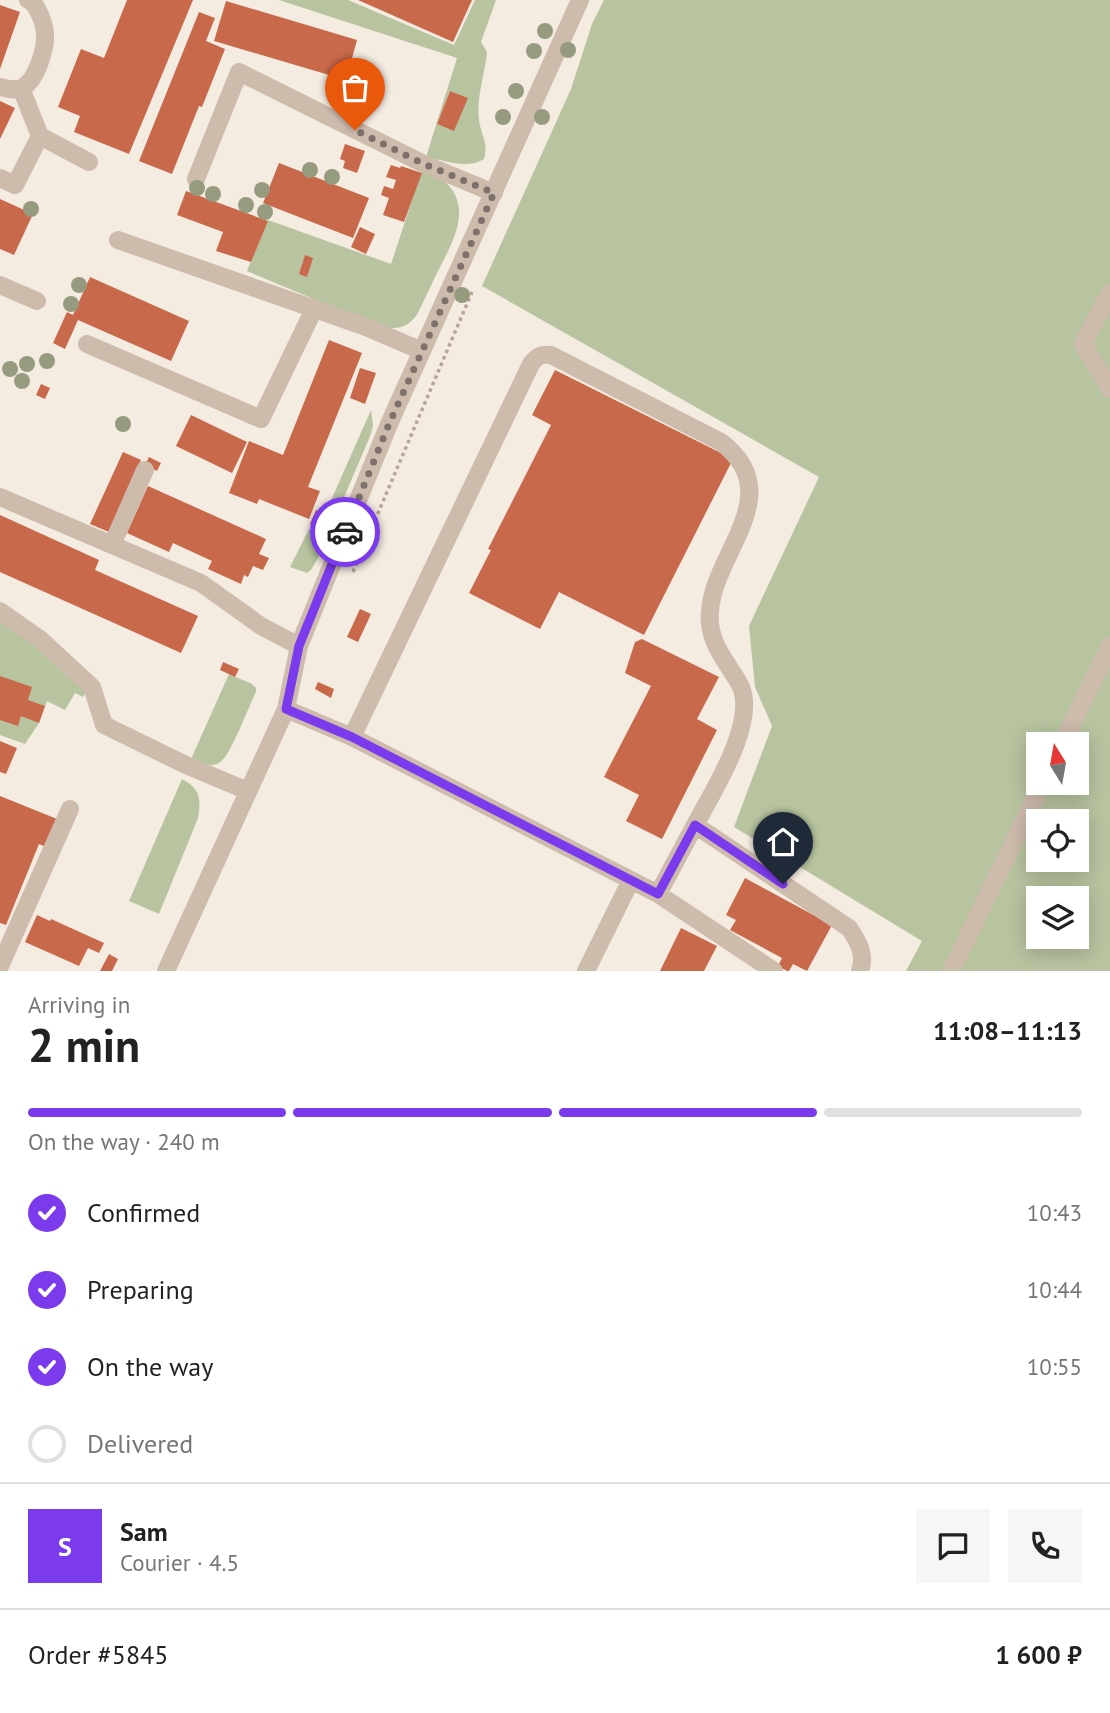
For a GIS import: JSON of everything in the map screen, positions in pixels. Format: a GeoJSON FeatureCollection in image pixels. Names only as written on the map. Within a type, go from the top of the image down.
{"type":"FeatureCollection","features":[{"type":"Feature","properties":{"kind":"street"},"geometry":{"type":"LineString","coordinates":[[0,87],[9,90],[21,88],[34,74],[45,45],[43,23],[33,2],[29,0]]}},
{"type":"Feature","properties":{"kind":"street"},"geometry":{"type":"LineString","coordinates":[[166,971],[286,709],[299,646],[389,424],[580,0]]}},
{"type":"Feature","properties":{"kind":"street"},"geometry":{"type":"LineString","coordinates":[[196,179],[239,72],[424,164],[494,193]]}},
{"type":"Feature","properties":{"kind":"street"},"geometry":{"type":"LineString","coordinates":[[21,88],[40,136],[89,162]]}},
{"type":"Feature","properties":{"kind":"street"},"geometry":{"type":"LineString","coordinates":[[0,178],[15,185],[40,136]]}},
{"type":"Feature","properties":{"kind":"street"},"geometry":{"type":"LineString","coordinates":[[118,240],[366,327],[422,351]]}},
{"type":"Feature","properties":{"kind":"street"},"geometry":{"type":"LineString","coordinates":[[0,285],[37,302]]}},
{"type":"Feature","properties":{"kind":"street"},"geometry":{"type":"LineString","coordinates":[[1110,293],[1083,344],[1110,389]]}},
{"type":"Feature","properties":{"kind":"street"},"geometry":{"type":"LineString","coordinates":[[87,344],[261,419],[314,309]]}},
{"type":"Feature","properties":{"kind":"street"},"geometry":{"type":"LineString","coordinates":[[352,737],[535,358],[551,355],[721,442],[730,449],[745,472],[749,487],[749,509],[711,597],[709,615],[718,651],[741,686],[744,703],[742,724],[734,750],[658,894]]}},
{"type":"Feature","properties":{"kind":"street"},"geometry":{"type":"LineString","coordinates":[[112,545],[145,470]]}},
{"type":"Feature","properties":{"kind":"street"},"geometry":{"type":"LineString","coordinates":[[0,497],[201,583],[261,626],[299,646]]}},
{"type":"Feature","properties":{"kind":"street"},"geometry":{"type":"LineString","coordinates":[[0,611],[40,639],[92,687],[104,725],[188,766],[248,791]]}},
{"type":"Feature","properties":{"kind":"street"},"geometry":{"type":"LineString","coordinates":[[1068,732],[1110,646]]}},
{"type":"Feature","properties":{"kind":"street"},"geometry":{"type":"LineString","coordinates":[[286,709],[352,737],[658,894],[774,971]]}},
{"type":"Feature","properties":{"kind":"street"},"geometry":{"type":"LineString","coordinates":[[970,971],[955,963],[1037,795]]}},
{"type":"Feature","properties":{"kind":"street"},"geometry":{"type":"LineString","coordinates":[[0,966],[70,809]]}},
{"type":"Feature","properties":{"kind":"street"},"geometry":{"type":"LineString","coordinates":[[695,825],[849,928],[863,957],[860,971]]}},
{"type":"Feature","properties":{"kind":"street"},"geometry":{"type":"LineString","coordinates":[[586,971],[631,880]]}},
{"type":"Feature","properties":{"kind":"path"},"geometry":{"type":"LineString","coordinates":[[349,580],[476,283]]}},
{"type":"Feature","properties":{"kind":"green space"},"geometry":{"type":"Polygon","coordinates":[[[279,0],[348,0],[454,45],[475,0],[496,0],[481,42],[487,52],[478,112],[485,153],[484,159],[470,164],[426,157],[457,58],[279,0]],[[450,91],[437,124],[454,130],[467,98],[450,91]]]}},
{"type":"Feature","properties":{"kind":"green space"},"geometry":{"type":"Polygon","coordinates":[[[604,0],[1110,0],[1110,971],[906,971],[922,941],[734,827],[772,726],[755,687],[749,626],[819,477],[482,286],[571,89],[592,24],[604,0]]]}},
{"type":"Feature","properties":{"kind":"green space"},"geometry":{"type":"Polygon","coordinates":[[[422,170],[440,178],[452,189],[459,211],[458,223],[455,235],[418,313],[402,327],[389,328],[368,322],[247,271],[268,220],[391,264],[422,170]]]}},
{"type":"Feature","properties":{"kind":"green space"},"geometry":{"type":"Polygon","coordinates":[[[371,410],[371,434],[318,558],[307,573],[290,567],[309,529],[317,532],[371,410]]]}},
{"type":"Feature","properties":{"kind":"green space"},"geometry":{"type":"Polygon","coordinates":[[[0,621],[44,648],[89,687],[83,697],[75,693],[65,710],[47,701],[39,723],[25,744],[0,735],[0,621]]]}},
{"type":"Feature","properties":{"kind":"green space"},"geometry":{"type":"Polygon","coordinates":[[[229,674],[252,684],[256,692],[234,742],[223,759],[216,764],[205,764],[191,759],[229,674]]]}},
{"type":"Feature","properties":{"kind":"green space"},"geometry":{"type":"Polygon","coordinates":[[[182,779],[193,787],[198,795],[198,818],[159,914],[129,901],[182,779]]]}},
{"type":"Feature","properties":{"kind":"building"},"geometry":{"type":"Polygon","coordinates":[[[127,0],[193,0],[129,154],[74,132],[80,116],[58,107],[81,49],[104,58],[127,0]]]}},
{"type":"Feature","properties":{"kind":"building"},"geometry":{"type":"Polygon","coordinates":[[[358,0],[472,0],[453,42],[358,0]]]}},
{"type":"Feature","properties":{"kind":"building"},"geometry":{"type":"Polygon","coordinates":[[[226,1],[357,40],[346,80],[214,41],[226,1]]]}},
{"type":"Feature","properties":{"kind":"building"},"geometry":{"type":"Polygon","coordinates":[[[0,5],[20,12],[0,69],[0,5]]]}},
{"type":"Feature","properties":{"kind":"building"},"geometry":{"type":"Polygon","coordinates":[[[199,12],[215,18],[206,41],[225,49],[172,174],[139,161],[199,12]]]}},
{"type":"Feature","properties":{"kind":"building"},"geometry":{"type":"Polygon","coordinates":[[[450,91],[468,98],[454,131],[437,124],[450,91]]]}},
{"type":"Feature","properties":{"kind":"building"},"geometry":{"type":"Polygon","coordinates":[[[0,101],[15,108],[0,139],[0,101]]]}},
{"type":"Feature","properties":{"kind":"building"},"geometry":{"type":"Polygon","coordinates":[[[345,144],[365,151],[357,173],[343,168],[345,161],[340,159],[345,144]]]}},
{"type":"Feature","properties":{"kind":"building"},"geometry":{"type":"Polygon","coordinates":[[[279,163],[369,198],[353,238],[263,203],[279,163]]]}},
{"type":"Feature","properties":{"kind":"building"},"geometry":{"type":"Polygon","coordinates":[[[391,165],[422,173],[404,222],[383,215],[389,198],[381,195],[384,186],[393,189],[396,180],[386,177],[391,165]]]}},
{"type":"Feature","properties":{"kind":"building"},"geometry":{"type":"Polygon","coordinates":[[[186,191],[268,221],[251,262],[216,251],[223,232],[177,215],[186,191]]]}},
{"type":"Feature","properties":{"kind":"building"},"geometry":{"type":"Polygon","coordinates":[[[0,199],[33,214],[14,255],[0,249],[0,199]]]}},
{"type":"Feature","properties":{"kind":"building"},"geometry":{"type":"Polygon","coordinates":[[[360,227],[375,234],[366,254],[351,247],[360,227]]]}},
{"type":"Feature","properties":{"kind":"building"},"geometry":{"type":"Polygon","coordinates":[[[305,255],[313,258],[307,277],[299,274],[305,255]]]}},
{"type":"Feature","properties":{"kind":"building"},"geometry":{"type":"Polygon","coordinates":[[[90,277],[189,321],[171,361],[78,320],[65,349],[53,343],[67,312],[73,315],[90,277]]]}},
{"type":"Feature","properties":{"kind":"building"},"geometry":{"type":"Polygon","coordinates":[[[329,340],[362,353],[308,487],[320,491],[309,519],[259,499],[257,504],[229,493],[249,441],[283,455],[329,340]]]}},
{"type":"Feature","properties":{"kind":"building"},"geometry":{"type":"Polygon","coordinates":[[[360,368],[376,373],[365,404],[350,398],[360,368]]]}},
{"type":"Feature","properties":{"kind":"building"},"geometry":{"type":"Polygon","coordinates":[[[555,370],[733,459],[644,635],[559,592],[540,629],[469,593],[491,550],[488,549],[551,425],[532,415],[555,370]]]}},
{"type":"Feature","properties":{"kind":"building"},"geometry":{"type":"Polygon","coordinates":[[[41,384],[50,388],[45,399],[36,395],[41,384]]]}},
{"type":"Feature","properties":{"kind":"building"},"geometry":{"type":"Polygon","coordinates":[[[191,415],[247,442],[232,473],[176,446],[191,415]]]}},
{"type":"Feature","properties":{"kind":"building"},"geometry":{"type":"Polygon","coordinates":[[[123,452],[141,460],[109,532],[90,524],[123,452]]]}},
{"type":"Feature","properties":{"kind":"building"},"geometry":{"type":"Polygon","coordinates":[[[149,457],[161,463],[157,471],[145,465],[149,457]]]}},
{"type":"Feature","properties":{"kind":"building"},"geometry":{"type":"Polygon","coordinates":[[[148,486],[266,539],[259,554],[269,558],[263,570],[253,566],[248,577],[244,575],[241,584],[208,569],[212,561],[173,543],[169,552],[127,533],[148,486]]]}},
{"type":"Feature","properties":{"kind":"building"},"geometry":{"type":"Polygon","coordinates":[[[316,510],[323,513],[316,527],[310,524],[316,510]]]}},
{"type":"Feature","properties":{"kind":"building"},"geometry":{"type":"Polygon","coordinates":[[[0,515],[99,560],[95,570],[198,616],[181,653],[0,572],[0,515]]]}},
{"type":"Feature","properties":{"kind":"building"},"geometry":{"type":"Polygon","coordinates":[[[360,609],[371,614],[358,642],[347,637],[360,609]]]}},
{"type":"Feature","properties":{"kind":"building"},"geometry":{"type":"Polygon","coordinates":[[[642,639],[719,677],[697,719],[717,730],[662,839],[626,821],[639,795],[604,777],[651,686],[625,673],[635,642],[642,639]]]}},
{"type":"Feature","properties":{"kind":"building"},"geometry":{"type":"Polygon","coordinates":[[[223,662],[239,669],[235,677],[220,670],[223,662]]]}},
{"type":"Feature","properties":{"kind":"building"},"geometry":{"type":"Polygon","coordinates":[[[0,676],[32,687],[28,700],[45,706],[39,723],[21,716],[18,726],[0,720],[0,676]]]}},
{"type":"Feature","properties":{"kind":"building"},"geometry":{"type":"Polygon","coordinates":[[[318,682],[334,689],[331,698],[315,689],[318,682]]]}},
{"type":"Feature","properties":{"kind":"building"},"geometry":{"type":"Polygon","coordinates":[[[0,741],[17,748],[6,774],[0,772],[0,741]]]}},
{"type":"Feature","properties":{"kind":"building"},"geometry":{"type":"Polygon","coordinates":[[[0,796],[57,819],[46,847],[39,844],[6,925],[0,923],[0,796]]]}},
{"type":"Feature","properties":{"kind":"building"},"geometry":{"type":"Polygon","coordinates":[[[745,878],[832,925],[807,971],[793,964],[787,971],[778,966],[782,958],[730,930],[736,920],[726,915],[745,878]]]}},
{"type":"Feature","properties":{"kind":"building"},"geometry":{"type":"Polygon","coordinates":[[[37,915],[104,943],[99,953],[88,948],[79,966],[25,942],[37,915]]]}},
{"type":"Feature","properties":{"kind":"building"},"geometry":{"type":"Polygon","coordinates":[[[681,928],[717,946],[704,971],[660,971],[681,928]]]}},
{"type":"Feature","properties":{"kind":"building"},"geometry":{"type":"Polygon","coordinates":[[[109,954],[118,959],[112,971],[100,971],[109,954]]]}},
{"type":"Feature","properties":{"kind":"way so far"},"geometry":{"type":"LineString","coordinates":[[345,532],[389,424],[494,193],[424,164],[355,130]]}},
{"type":"Feature","properties":{"kind":"route"},"geometry":{"type":"LineString","coordinates":[[345,532],[299,646],[286,709],[352,737],[658,894],[695,825],[783,884]]}}]}
